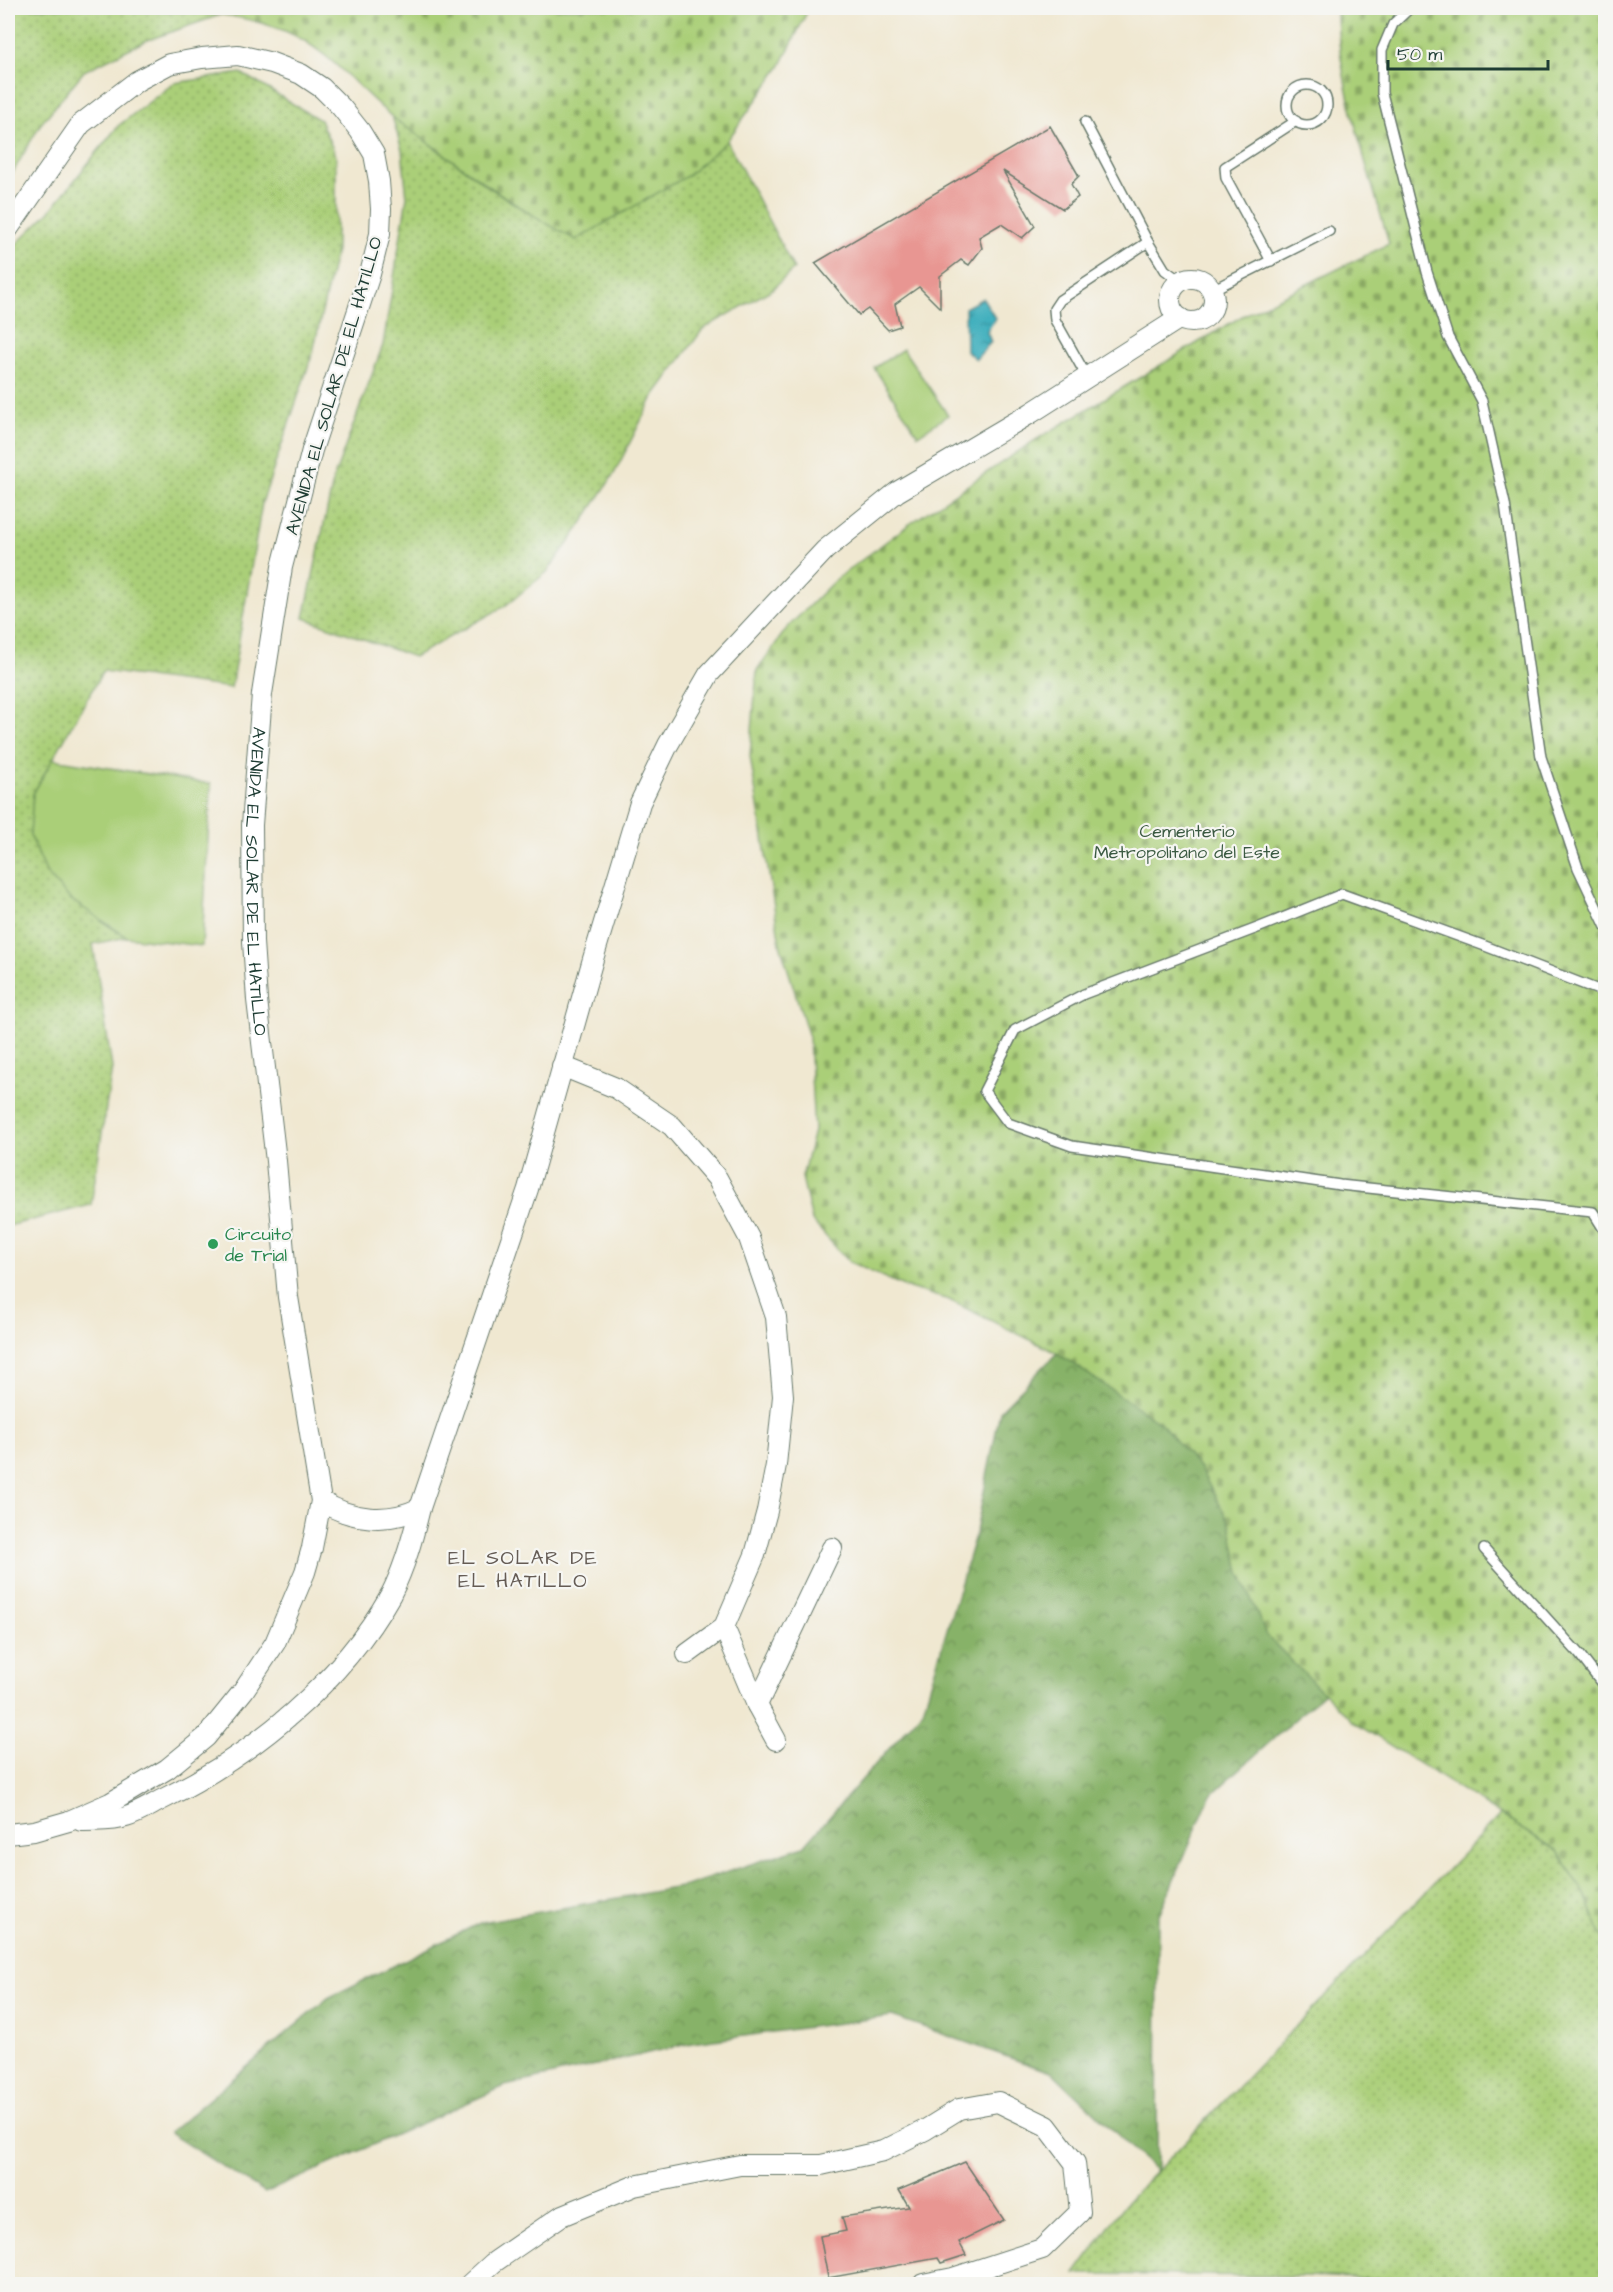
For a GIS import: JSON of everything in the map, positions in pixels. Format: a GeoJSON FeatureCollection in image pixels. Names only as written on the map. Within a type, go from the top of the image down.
{"type":"FeatureCollection","features":[{"type":"Feature","properties":{"kind":"street","name":"AVENIDA EL SOLAR DE EL HATILLO"},"geometry":{"type":"LineString","coordinates":[[8,229],[81,123],[137,81],[169,64],[238,55],[272,63],[301,74],[322,88],[341,107],[374,154],[381,209],[380,234],[370,274],[312,450],[290,533],[262,694],[252,825],[253,942],[257,1000],[276,1161],[288,1297],[321,1501],[310,1556],[286,1621],[263,1663],[206,1737],[186,1755],[110,1803],[69,1821],[34,1831],[8,1834]]}},
{"type":"Feature","properties":{"kind":"street"},"geometry":{"type":"LineString","coordinates":[[1187,278],[1202,280],[1212,290],[1214,304],[1206,316],[1194,322],[1180,318],[1171,307],[1169,300],[1171,292],[1180,281],[1187,278]]}},
{"type":"Feature","properties":{"kind":"street"},"geometry":{"type":"LineString","coordinates":[[69,1821],[125,1818],[199,1782],[256,1743],[338,1668],[370,1628],[392,1592],[411,1546],[420,1508],[528,1189],[640,803],[668,745],[709,674],[825,550],[897,492],[1180,318]]}},
{"type":"Feature","properties":{"kind":"street"},"geometry":{"type":"LineString","coordinates":[[562,1066],[616,1088],[672,1126],[717,1178],[749,1238],[776,1317],[783,1396],[776,1465],[767,1511],[755,1555],[724,1627],[687,1654]]}},
{"type":"Feature","properties":{"kind":"street"},"geometry":{"type":"LineString","coordinates":[[321,1501],[348,1514],[381,1518],[394,1518],[420,1508]]}},
{"type":"Feature","properties":{"kind":"street"},"geometry":{"type":"LineString","coordinates":[[757,1705],[832,1548]]}},
{"type":"Feature","properties":{"kind":"street"},"geometry":{"type":"LineString","coordinates":[[724,1627],[757,1705],[776,1740]]}},
{"type":"Feature","properties":{"kind":"street"},"geometry":{"type":"LineString","coordinates":[[470,2284],[493,2263],[561,2216],[634,2186],[740,2165],[821,2165],[883,2151],[925,2130],[959,2109],[998,2102],[1047,2126],[1075,2163],[1080,2212],[1042,2249],[953,2278],[923,2284]]}},
{"type":"Feature","properties":{"kind":"lane"},"geometry":{"type":"LineString","coordinates":[[1410,8],[1393,24],[1382,50],[1382,93],[1427,272],[1448,337],[1482,401],[1505,504],[1541,757],[1578,868],[1605,927]]}},
{"type":"Feature","properties":{"kind":"lane"},"geometry":{"type":"LineString","coordinates":[[1310,84],[1316,86],[1321,90],[1327,102],[1325,114],[1321,120],[1309,125],[1296,121],[1288,111],[1288,98],[1297,88],[1310,84]]}},
{"type":"Feature","properties":{"kind":"lane"},"geometry":{"type":"LineString","coordinates":[[1271,261],[1226,178],[1225,167],[1296,121]]}},
{"type":"Feature","properties":{"kind":"lane"},"geometry":{"type":"LineString","coordinates":[[1085,122],[1148,242],[1165,270],[1180,281]]}},
{"type":"Feature","properties":{"kind":"lane"},"geometry":{"type":"LineString","coordinates":[[1212,290],[1329,231]]}},
{"type":"Feature","properties":{"kind":"lane"},"geometry":{"type":"LineString","coordinates":[[1087,377],[1055,320],[1054,309],[1060,300],[1148,242]]}},
{"type":"Feature","properties":{"kind":"lane"},"geometry":{"type":"LineString","coordinates":[[1605,993],[1342,894],[1083,994],[1015,1030],[984,1091],[1008,1123],[1072,1146],[1340,1185],[1593,1212],[1605,1233]]}},
{"type":"Feature","properties":{"kind":"lane"},"geometry":{"type":"LineString","coordinates":[[1484,1549],[1580,1655],[1605,1689]]}},
{"type":"Feature","properties":{"kind":"green space"},"geometry":{"type":"Polygon","coordinates":[[[8,8],[131,8],[138,11],[223,14],[145,41],[84,71],[40,125],[8,181],[8,8]]]}},
{"type":"Feature","properties":{"kind":"green space"},"geometry":{"type":"Polygon","coordinates":[[[131,8],[809,8],[780,67],[727,141],[687,176],[576,240],[508,199],[404,126],[341,69],[300,38],[267,25],[231,16],[194,12],[137,11],[131,8]]]}},
{"type":"Feature","properties":{"kind":"green space","name":"Cementerio Metropolitano del Este"},"geometry":{"type":"Polygon","coordinates":[[[1337,8],[1605,8],[1605,1944],[1585,1894],[1558,1851],[1353,1722],[1266,1635],[1240,1572],[1230,1523],[1200,1469],[1162,1424],[1057,1353],[949,1300],[906,1287],[849,1262],[812,1221],[802,1177],[814,1131],[809,1037],[780,944],[750,756],[757,670],[787,628],[834,581],[908,525],[1034,441],[1244,315],[1389,244],[1348,96],[1338,37],[1337,8]]]}},
{"type":"Feature","properties":{"kind":"green space"},"geometry":{"type":"Polygon","coordinates":[[[241,73],[320,120],[336,156],[336,250],[313,352],[262,503],[231,688],[103,671],[33,794],[101,921],[127,937],[93,944],[112,1068],[91,1205],[8,1226],[8,252],[49,212],[118,126],[174,83],[241,73]]]}},
{"type":"Feature","properties":{"kind":"green space"},"geometry":{"type":"Polygon","coordinates":[[[392,116],[487,186],[541,221],[687,176],[727,141],[794,269],[771,290],[703,329],[653,397],[614,474],[547,572],[505,606],[414,657],[304,618],[334,477],[383,345],[407,197],[402,150],[392,116]]]}},
{"type":"Feature","properties":{"kind":"green space"},"geometry":{"type":"Polygon","coordinates":[[[903,349],[948,415],[918,435],[874,368],[903,349]]]}},
{"type":"Feature","properties":{"kind":"green space"},"geometry":{"type":"Polygon","coordinates":[[[53,759],[211,784],[202,946],[127,937],[70,899],[47,874],[30,835],[33,794],[53,759]]]}},
{"type":"Feature","properties":{"kind":"green space"},"geometry":{"type":"Polygon","coordinates":[[[1057,1353],[1162,1424],[1200,1469],[1230,1523],[1240,1572],[1266,1635],[1324,1693],[1210,1796],[1158,1917],[1157,2172],[1053,2073],[892,2016],[692,2043],[505,2086],[265,2193],[169,2133],[328,1998],[482,1922],[686,1886],[804,1846],[923,1710],[976,1532],[1000,1411],[1057,1353]]]}},
{"type":"Feature","properties":{"kind":"green space"},"geometry":{"type":"Polygon","coordinates":[[[1500,1815],[1558,1851],[1585,1894],[1605,1944],[1605,2284],[1421,2284],[1405,2280],[1302,2276],[1075,2274],[1126,2203],[1500,1815]]]}},
{"type":"Feature","properties":{"kind":"water"},"geometry":{"type":"Polygon","coordinates":[[[983,298],[995,318],[987,332],[991,342],[976,359],[966,351],[965,308],[983,298]]]}},
{"type":"Feature","properties":{"kind":"building"},"geometry":{"type":"Polygon","coordinates":[[[1050,126],[1079,176],[1071,184],[1078,197],[1063,209],[1003,171],[1035,226],[1022,238],[1001,224],[979,237],[982,248],[969,265],[961,260],[940,276],[940,308],[919,287],[895,304],[900,326],[888,330],[868,309],[859,315],[815,263],[1050,126]]]}},
{"type":"Feature","properties":{"kind":"building"},"geometry":{"type":"Polygon","coordinates":[[[965,2162],[1004,2220],[959,2242],[966,2255],[941,2263],[938,2258],[828,2278],[820,2236],[846,2231],[842,2217],[909,2207],[899,2190],[965,2162]]]}},
{"type":"Feature","properties":{"kind":"place","name":"Circuito de Trial"},"geometry":{"type":"Point","coordinates":[213,1244]}},
{"type":"Feature","properties":{"kind":"district","name":"EL SOLAR DE EL HATILLO"},"geometry":{"type":"Point","coordinates":[523,1570]}}]}
